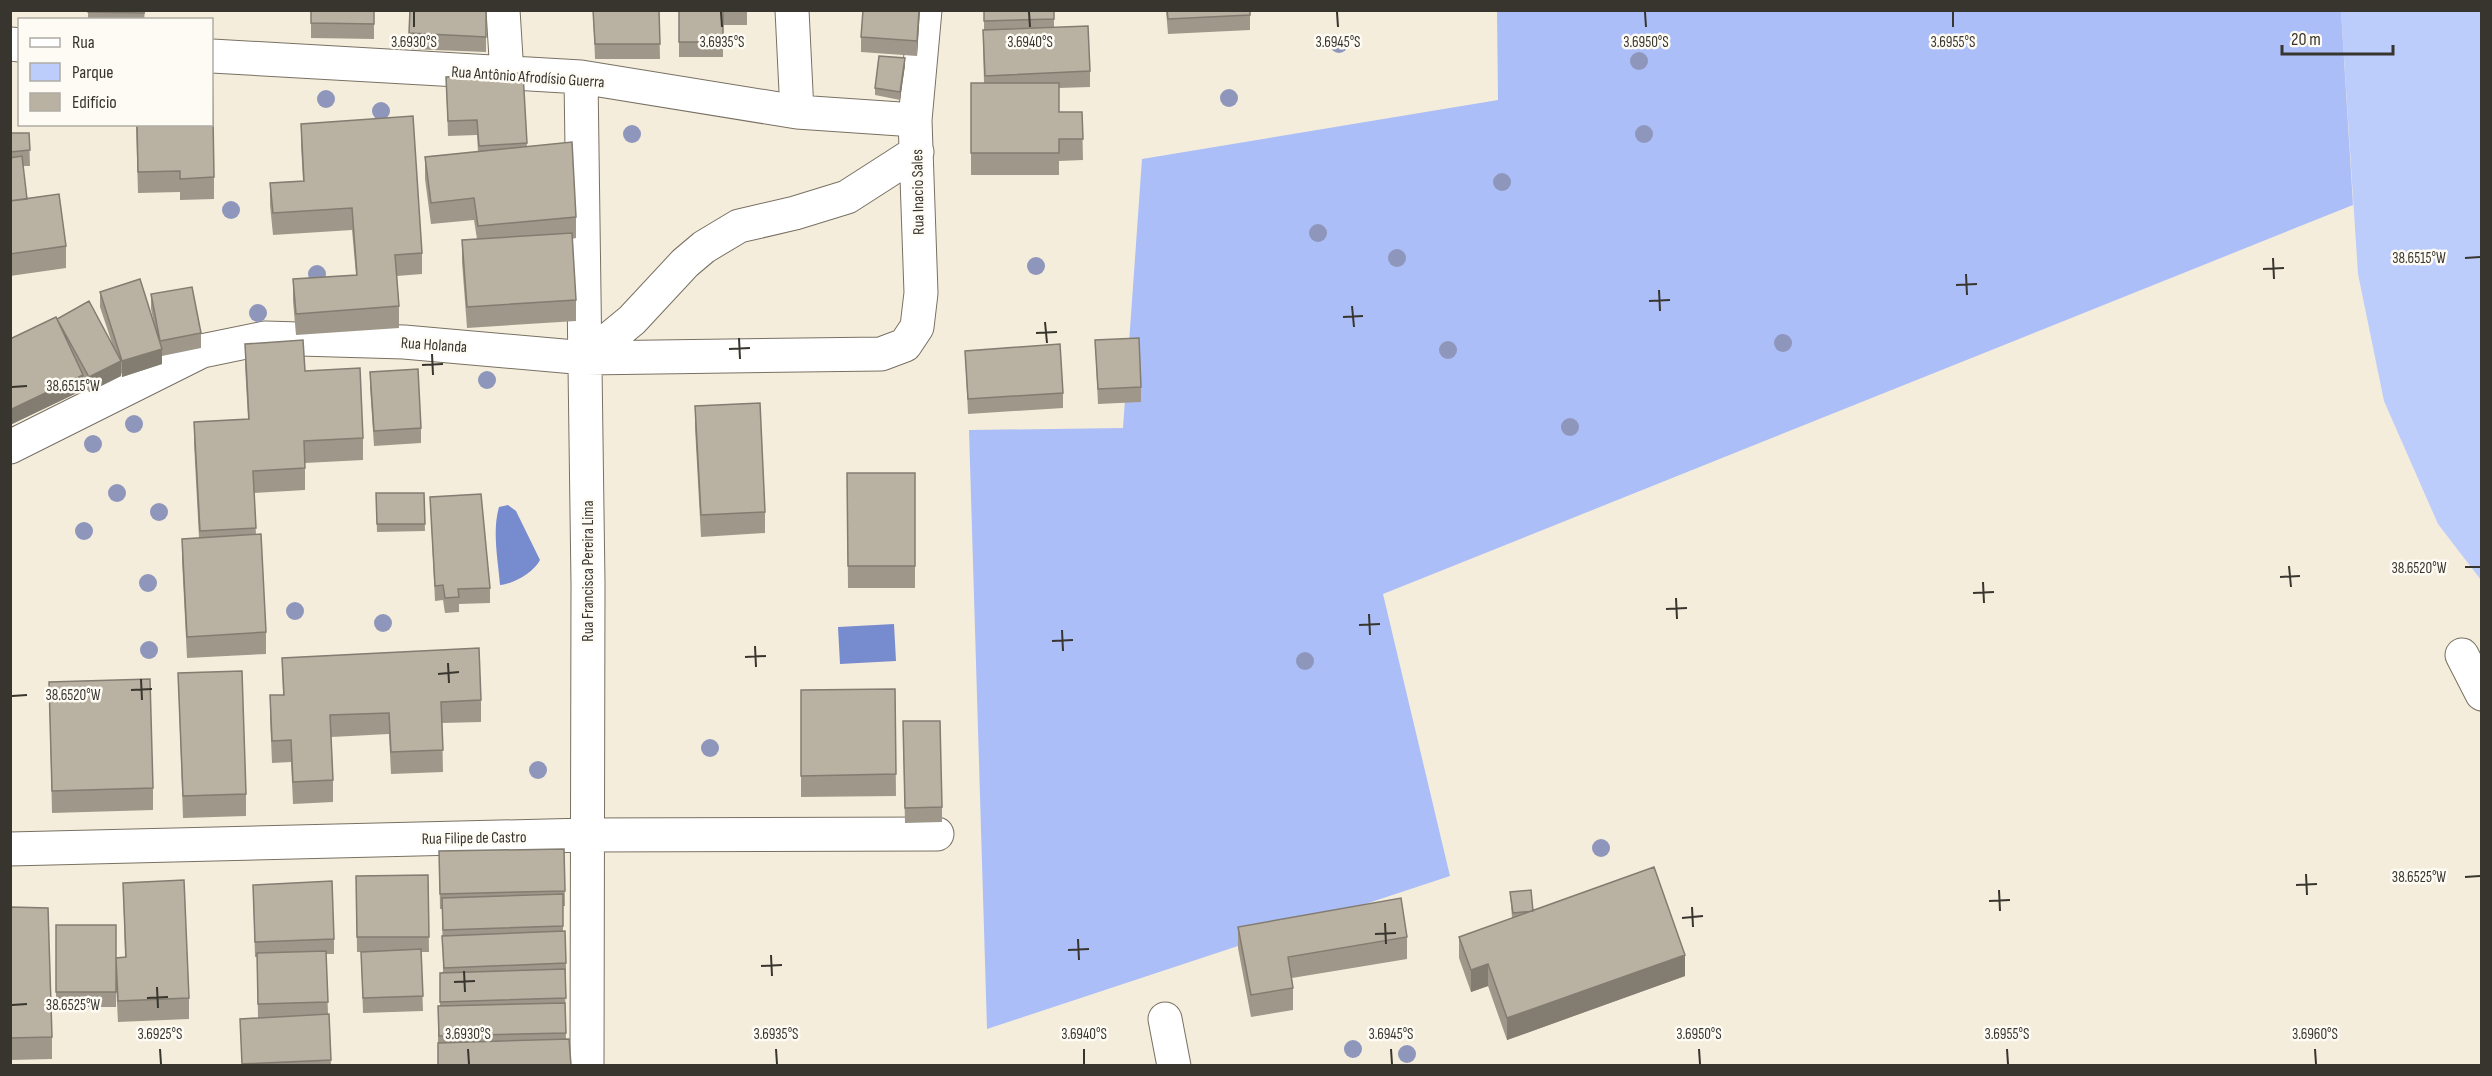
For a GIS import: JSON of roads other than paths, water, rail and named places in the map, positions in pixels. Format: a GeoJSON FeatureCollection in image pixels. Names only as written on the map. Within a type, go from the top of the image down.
{"type":"FeatureCollection","features":[{"type":"Feature","properties":{"kind":"street"},"geometry":{"type":"LineString","coordinates":[[503,10],[507,74]]}},
{"type":"Feature","properties":{"kind":"street"},"geometry":{"type":"LineString","coordinates":[[792,10],[798,112]]}},
{"type":"Feature","properties":{"kind":"street","name":"Rua Inacio Sales"},"geometry":{"type":"LineString","coordinates":[[881,354],[905,345],[917,327],[921,293],[916,136],[925,10]]}},
{"type":"Feature","properties":{"kind":"street","name":"Rua Antônio Afrodísio Guerra"},"geometry":{"type":"LineString","coordinates":[[213,56],[581,77],[798,112],[916,136]]}},
{"type":"Feature","properties":{"kind":"street","name":"Rua Francisca Pereira Lima"},"geometry":{"type":"LineString","coordinates":[[581,77],[586,358],[586,1065]]}},
{"type":"Feature","properties":{"kind":"street"},"geometry":{"type":"LineString","coordinates":[[586,358],[632,320],[685,263],[704,247],[739,226],[795,213],[848,197],[916,136]]}},
{"type":"Feature","properties":{"kind":"street","name":"Rua Holanda"},"geometry":{"type":"LineString","coordinates":[[10,447],[202,351],[265,338],[404,342],[586,358],[881,354]]}},
{"type":"Feature","properties":{"kind":"street"},"geometry":{"type":"LineString","coordinates":[[2462,655],[2481,694]]}},
{"type":"Feature","properties":{"kind":"street","name":"Rua Filipe de Castro"},"geometry":{"type":"LineString","coordinates":[[10,849],[586,835],[937,834]]}},
{"type":"Feature","properties":{"kind":"street"},"geometry":{"type":"LineString","coordinates":[[1165,1019],[1174,1065]]}}]}
